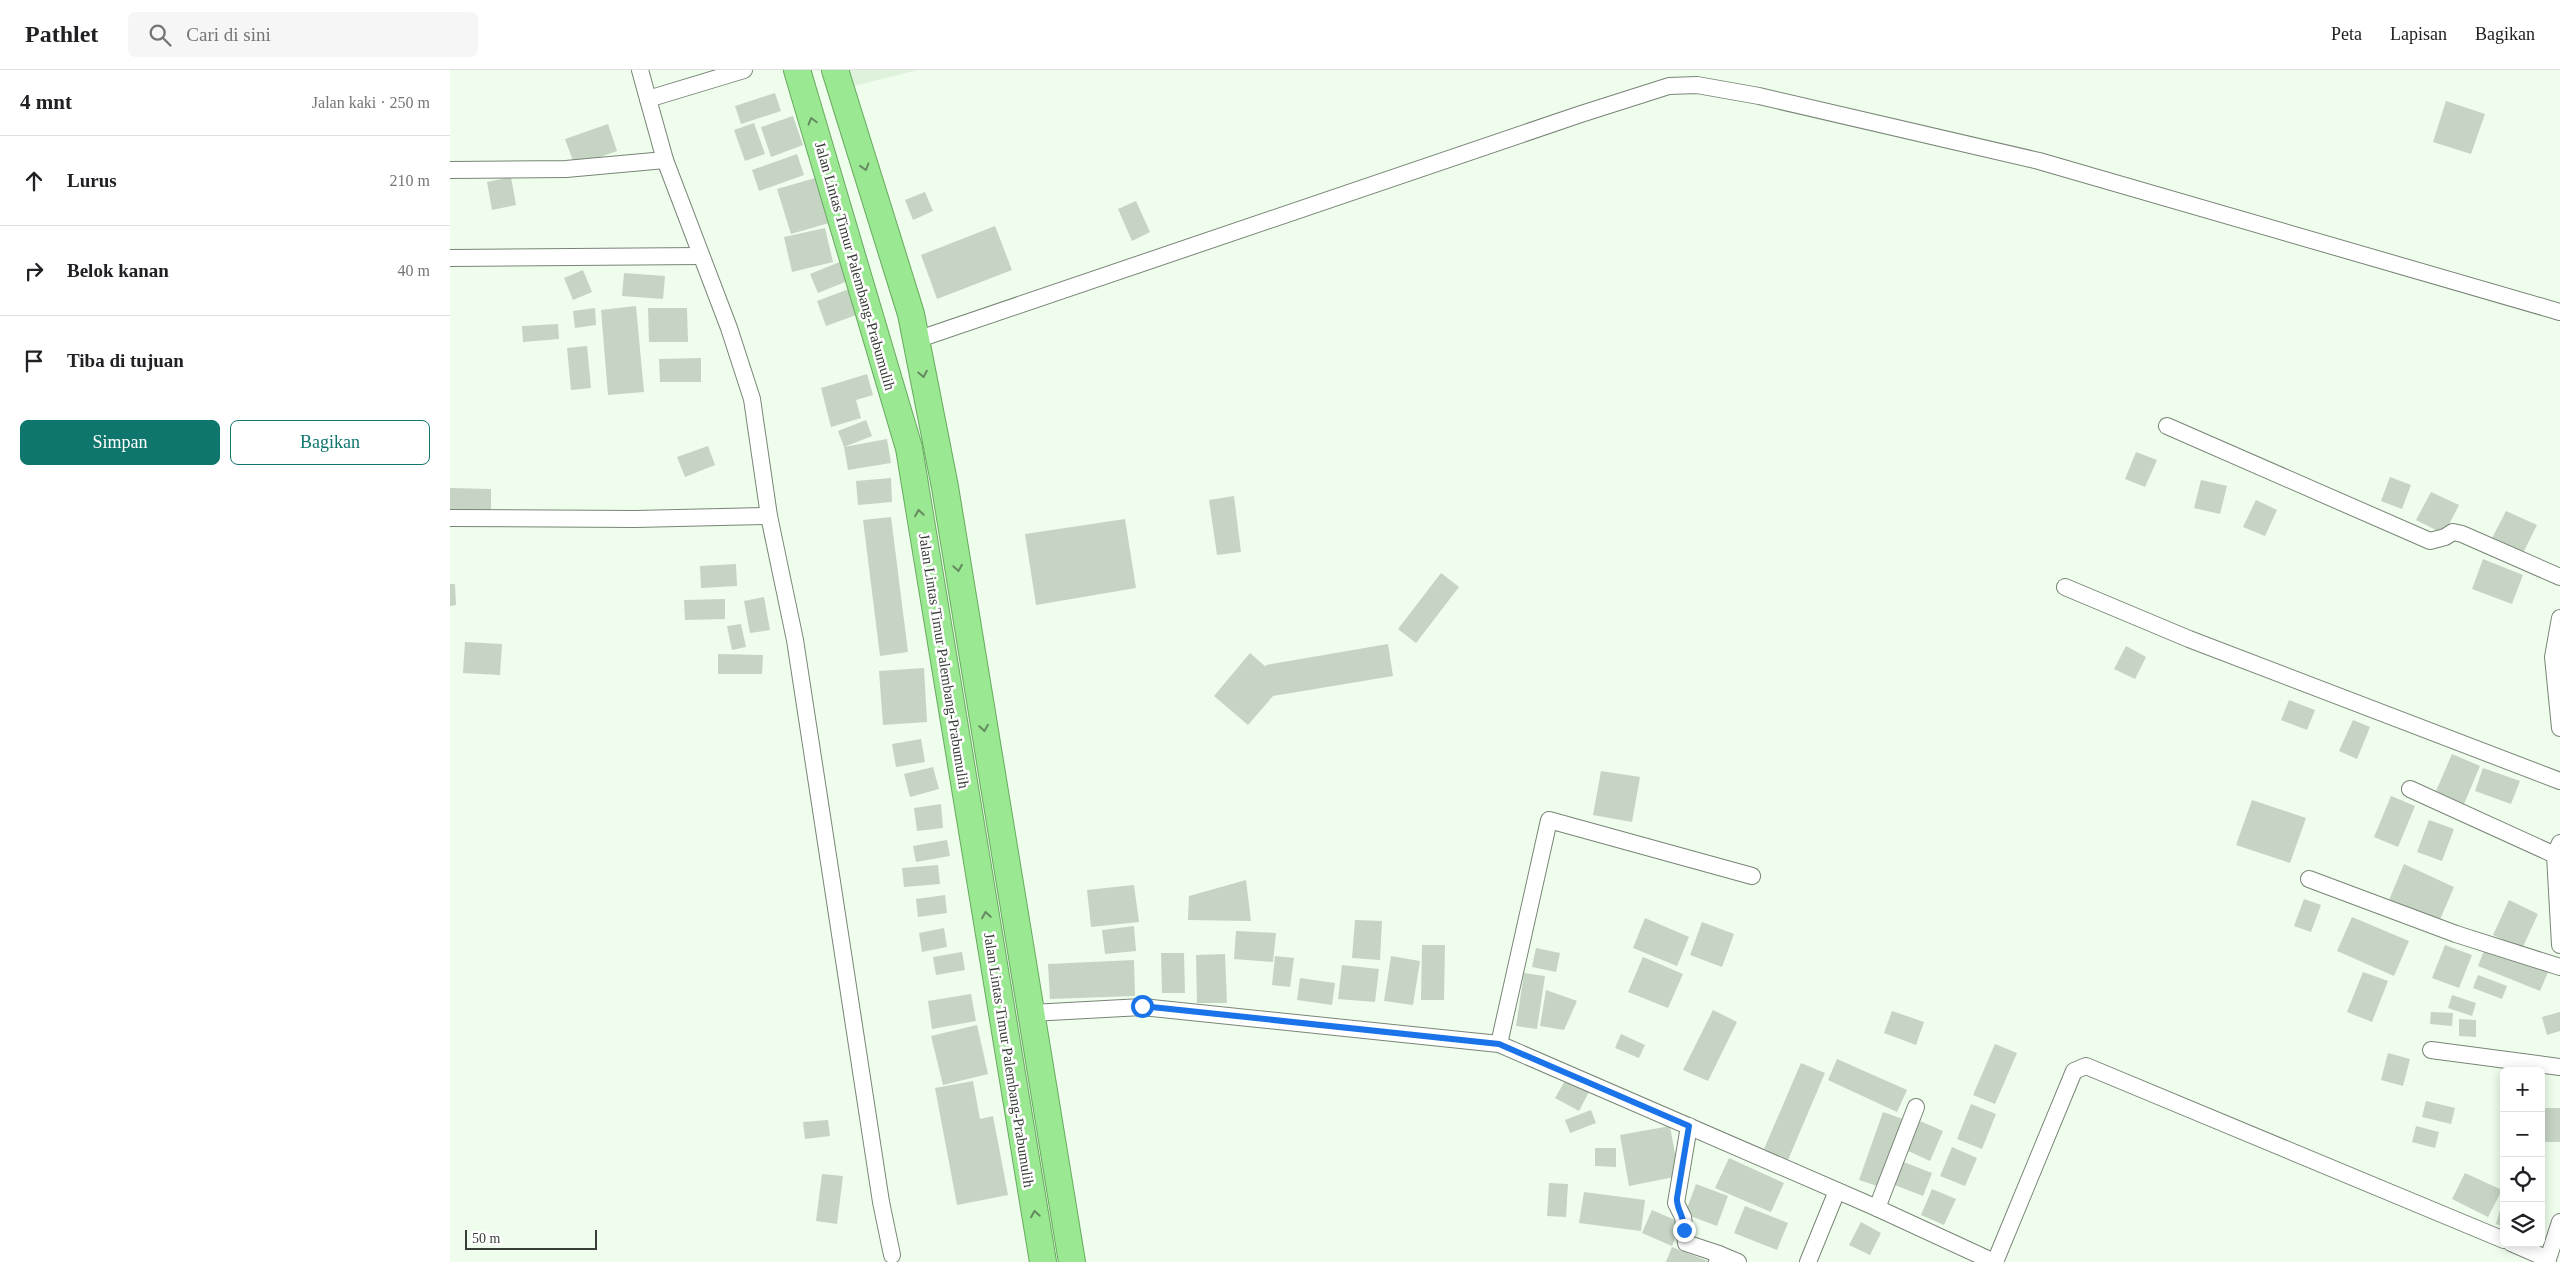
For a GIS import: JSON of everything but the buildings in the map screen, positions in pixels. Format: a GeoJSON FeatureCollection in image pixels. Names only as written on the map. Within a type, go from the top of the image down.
{"type":"FeatureCollection","features":[{"type":"Feature","properties":{"kind":"highway","name":"Jalan Lintas Timur Palembang-Prabumulih"},"geometry":{"type":"LineString","coordinates":[[797,70],[909,448],[1043,1262]]}},
{"type":"Feature","properties":{"kind":"highway","name":"Jalan Lintas Timur Palembang-Prabumulih"},"geometry":{"type":"LineString","coordinates":[[835,70],[911,314],[945,487],[1072,1262]]}},
{"type":"Feature","properties":{"kind":"street"},"geometry":{"type":"LineString","coordinates":[[640,70],[665,160],[752,399],[769,516],[795,640],[881,1202],[892,1255]]}},
{"type":"Feature","properties":{"kind":"street"},"geometry":{"type":"LineString","coordinates":[[648,99],[744,70]]}},
{"type":"Feature","properties":{"kind":"street"},"geometry":{"type":"LineString","coordinates":[[916,340],[1581,114],[1669,86],[1697,85],[1760,96],[2039,161],[2560,310]]}},
{"type":"Feature","properties":{"kind":"street"},"geometry":{"type":"LineString","coordinates":[[450,170],[566,169],[665,160]]}},
{"type":"Feature","properties":{"kind":"street"},"geometry":{"type":"LineString","coordinates":[[450,258],[701,256]]}},
{"type":"Feature","properties":{"kind":"street"},"geometry":{"type":"LineString","coordinates":[[2167,426],[2430,541],[2454,532],[2462,534],[2560,577]]}},
{"type":"Feature","properties":{"kind":"street"},"geometry":{"type":"LineString","coordinates":[[450,518],[635,519],[769,516]]}},
{"type":"Feature","properties":{"kind":"street"},"geometry":{"type":"LineString","coordinates":[[2066,587],[2189,639],[2560,781]]}},
{"type":"Feature","properties":{"kind":"street"},"geometry":{"type":"LineString","coordinates":[[2560,618],[2553,657],[2560,728]]}},
{"type":"Feature","properties":{"kind":"street"},"geometry":{"type":"LineString","coordinates":[[2410,790],[2558,849],[2560,945]]}},
{"type":"Feature","properties":{"kind":"street"},"geometry":{"type":"LineString","coordinates":[[1499,1044],[1549,820],[1752,876]]}},
{"type":"Feature","properties":{"kind":"street"},"geometry":{"type":"LineString","coordinates":[[2309,879],[2456,934],[2560,968]]}},
{"type":"Feature","properties":{"kind":"street"},"geometry":{"type":"LineString","coordinates":[[1031,1013],[1142,1006],[1499,1044],[1837,1190],[1994,1262],[2074,1071],[2086,1066],[2500,1238]]}},
{"type":"Feature","properties":{"kind":"street"},"geometry":{"type":"LineString","coordinates":[[2431,1050],[2560,1067]]}},
{"type":"Feature","properties":{"kind":"street"},"geometry":{"type":"LineString","coordinates":[[1877,1208],[1916,1107]]}},
{"type":"Feature","properties":{"kind":"street"},"geometry":{"type":"LineString","coordinates":[[1689,1126],[1677,1198],[1684,1224],[1684,1238],[1686,1243],[1718,1258],[1738,1262]]}},
{"type":"Feature","properties":{"kind":"street"},"geometry":{"type":"LineString","coordinates":[[1810,1261],[1837,1190]]}},
{"type":"Feature","properties":{"kind":"street"},"geometry":{"type":"LineString","coordinates":[[2519,1247],[2547,1260],[2560,1222]]}},
{"type":"Feature","properties":{"kind":"shaded area"},"geometry":{"type":"Polygon","coordinates":[[[849,70],[918,70],[854,86],[849,70]]]}},
{"type":"Feature","properties":{"kind":"route"},"geometry":{"type":"LineString","coordinates":[[1142,1006],[1455,1041],[1499,1044],[1689,1126],[1676,1203],[1683,1217],[1684,1230]]}}]}
